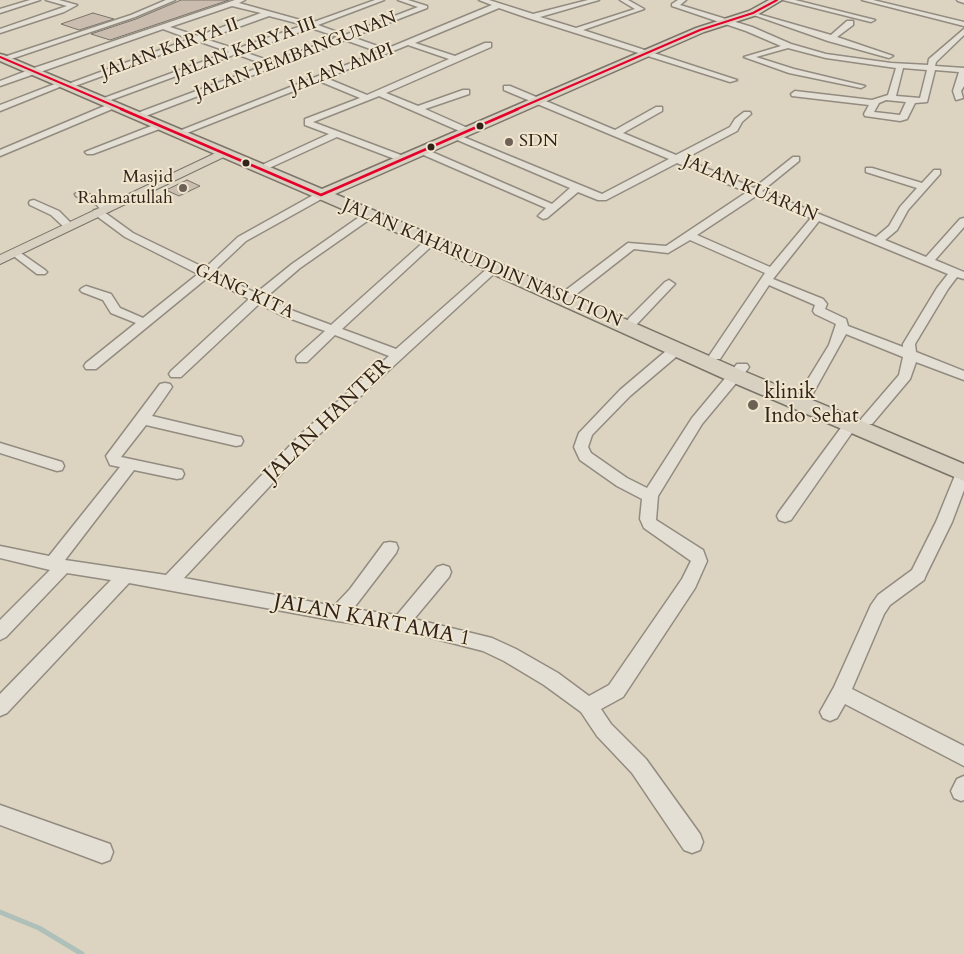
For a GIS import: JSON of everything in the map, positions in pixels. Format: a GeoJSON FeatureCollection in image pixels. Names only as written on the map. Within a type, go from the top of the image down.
{"type":"FeatureCollection","features":[{"type":"Feature","properties":{"kind":"highway"},"geometry":{"type":"LineString","coordinates":[[325,193],[646,53],[725,21],[753,13],[776,0]]}},
{"type":"Feature","properties":{"kind":"highway","name":"JALAN KAHARUDDIN NASUTION"},"geometry":{"type":"LineString","coordinates":[[3,56],[35,71],[267,166],[369,215],[431,240],[678,348],[859,422],[964,470]]}},
{"type":"Feature","properties":{"kind":"highway","name":"JALAN KAHARUDDIN NASUTION"},"geometry":{"type":"LineString","coordinates":[[111,102],[158,126],[570,293],[715,356],[738,371],[806,394],[859,422]]}},
{"type":"Feature","properties":{"kind":"main road"},"geometry":{"type":"LineString","coordinates":[[0,260],[224,153]]}},
{"type":"Feature","properties":{"kind":"street"},"geometry":{"type":"LineString","coordinates":[[0,11],[37,0]]}},
{"type":"Feature","properties":{"kind":"street"},"geometry":{"type":"LineString","coordinates":[[0,31],[75,5],[49,0]]}},
{"type":"Feature","properties":{"kind":"street"},"geometry":{"type":"LineString","coordinates":[[3,56],[133,16],[172,0]]}},
{"type":"Feature","properties":{"kind":"street"},"geometry":{"type":"LineString","coordinates":[[0,84],[242,0]]}},
{"type":"Feature","properties":{"kind":"street","name":"JALAN KARYA III"},"geometry":{"type":"LineString","coordinates":[[0,153],[111,102],[236,51],[381,0]]}},
{"type":"Feature","properties":{"kind":"street","name":"JALAN PEMBANGUNAN"},"geometry":{"type":"LineString","coordinates":[[143,114],[425,7],[401,0]]}},
{"type":"Feature","properties":{"kind":"street"},"geometry":{"type":"LineString","coordinates":[[482,0],[530,17],[733,80]]}},
{"type":"Feature","properties":{"kind":"street"},"geometry":{"type":"LineString","coordinates":[[530,17],[596,0]]}},
{"type":"Feature","properties":{"kind":"street"},"geometry":{"type":"LineString","coordinates":[[574,31],[640,10],[640,8],[624,0]]}},
{"type":"Feature","properties":{"kind":"street"},"geometry":{"type":"LineString","coordinates":[[683,0],[674,5],[725,21],[788,46],[837,58],[900,66],[963,70],[962,85],[957,91],[960,98]]}},
{"type":"Feature","properties":{"kind":"street"},"geometry":{"type":"LineString","coordinates":[[786,0],[871,20]]}},
{"type":"Feature","properties":{"kind":"street"},"geometry":{"type":"LineString","coordinates":[[865,0],[964,24]]}},
{"type":"Feature","properties":{"kind":"street"},"geometry":{"type":"LineString","coordinates":[[960,0],[964,1]]}},
{"type":"Feature","properties":{"kind":"street"},"geometry":{"type":"LineString","coordinates":[[232,4],[311,25],[386,52]]}},
{"type":"Feature","properties":{"kind":"street","name":"JALAN AMPI"},"geometry":{"type":"LineString","coordinates":[[184,131],[409,43],[499,5]]}},
{"type":"Feature","properties":{"kind":"street"},"geometry":{"type":"LineString","coordinates":[[896,16],[906,10]]}},
{"type":"Feature","properties":{"kind":"street","name":"JALAN KARYA II"},"geometry":{"type":"LineString","coordinates":[[0,108],[74,87],[197,38],[268,13]]}},
{"type":"Feature","properties":{"kind":"street"},"geometry":{"type":"LineString","coordinates":[[753,13],[889,56]]}},
{"type":"Feature","properties":{"kind":"street"},"geometry":{"type":"LineString","coordinates":[[831,38],[850,23]]}},
{"type":"Feature","properties":{"kind":"street"},"geometry":{"type":"LineString","coordinates":[[163,27],[272,64]]}},
{"type":"Feature","properties":{"kind":"street"},"geometry":{"type":"LineString","coordinates":[[911,101],[904,117],[868,114],[875,103],[886,97],[911,101],[924,100],[932,61],[964,33]]}},
{"type":"Feature","properties":{"kind":"street"},"geometry":{"type":"LineString","coordinates":[[409,43],[455,59]]}},
{"type":"Feature","properties":{"kind":"street"},"geometry":{"type":"LineString","coordinates":[[402,160],[307,122],[380,93],[488,45]]}},
{"type":"Feature","properties":{"kind":"street"},"geometry":{"type":"LineString","coordinates":[[788,46],[748,57],[792,71],[861,86]]}},
{"type":"Feature","properties":{"kind":"street"},"geometry":{"type":"LineString","coordinates":[[891,98],[900,66]]}},
{"type":"Feature","properties":{"kind":"street"},"geometry":{"type":"LineString","coordinates":[[318,78],[367,98]]}},
{"type":"Feature","properties":{"kind":"street","name":"JALAN KUARAN"},"geometry":{"type":"LineString","coordinates":[[507,88],[755,192],[959,274]]}},
{"type":"Feature","properties":{"kind":"street"},"geometry":{"type":"LineString","coordinates":[[418,109],[466,92]]}},
{"type":"Feature","properties":{"kind":"street"},"geometry":{"type":"LineString","coordinates":[[380,93],[467,130]]}},
{"type":"Feature","properties":{"kind":"street"},"geometry":{"type":"LineString","coordinates":[[795,94],[875,103]]}},
{"type":"Feature","properties":{"kind":"street"},"geometry":{"type":"LineString","coordinates":[[615,134],[659,109]]}},
{"type":"Feature","properties":{"kind":"street"},"geometry":{"type":"LineString","coordinates":[[453,136],[599,197],[606,197],[734,129],[738,121],[747,114]]}},
{"type":"Feature","properties":{"kind":"street"},"geometry":{"type":"LineString","coordinates":[[90,152],[158,126]]}},
{"type":"Feature","properties":{"kind":"street"},"geometry":{"type":"LineString","coordinates":[[267,166],[338,133]]}},
{"type":"Feature","properties":{"kind":"street"},"geometry":{"type":"LineString","coordinates":[[422,151],[552,207]]}},
{"type":"Feature","properties":{"kind":"street"},"geometry":{"type":"LineString","coordinates":[[570,293],[628,246],[636,245],[668,250],[755,192],[796,159]]}},
{"type":"Feature","properties":{"kind":"street"},"geometry":{"type":"LineString","coordinates":[[869,170],[924,187]]}},
{"type":"Feature","properties":{"kind":"street"},"geometry":{"type":"LineString","coordinates":[[877,241],[893,228],[904,209],[936,172]]}},
{"type":"Feature","properties":{"kind":"street"},"geometry":{"type":"LineString","coordinates":[[542,216],[577,188]]}},
{"type":"Feature","properties":{"kind":"street"},"geometry":{"type":"LineString","coordinates":[[91,366],[143,322],[205,274],[242,239],[325,193]]}},
{"type":"Feature","properties":{"kind":"street","name":"GANG KITA"},"geometry":{"type":"LineString","coordinates":[[80,194],[100,202],[102,211],[129,235],[205,274],[302,320],[332,329],[397,354]]}},
{"type":"Feature","properties":{"kind":"street"},"geometry":{"type":"LineString","coordinates":[[34,203],[55,213],[69,226]]}},
{"type":"Feature","properties":{"kind":"street"},"geometry":{"type":"LineString","coordinates":[[176,374],[257,298],[296,266],[369,215]]}},
{"type":"Feature","properties":{"kind":"street"},"geometry":{"type":"LineString","coordinates":[[715,356],[756,298],[769,276],[817,217]]}},
{"type":"Feature","properties":{"kind":"street"},"geometry":{"type":"LineString","coordinates":[[928,261],[964,221]]}},
{"type":"Feature","properties":{"kind":"street"},"geometry":{"type":"LineString","coordinates":[[688,235],[819,302],[821,304],[819,311],[840,320],[842,328],[806,394]]}},
{"type":"Feature","properties":{"kind":"street"},"geometry":{"type":"LineString","coordinates":[[302,359],[332,329],[431,240]]}},
{"type":"Feature","properties":{"kind":"street"},"geometry":{"type":"LineString","coordinates":[[15,252],[41,272]]}},
{"type":"Feature","properties":{"kind":"street","name":"JALAN HANTER"},"geometry":{"type":"LineString","coordinates":[[170,582],[307,437],[494,268]]}},
{"type":"Feature","properties":{"kind":"street"},"geometry":{"type":"LineString","coordinates":[[785,516],[859,422],[905,376],[911,354],[909,344],[943,288],[959,274]]}},
{"type":"Feature","properties":{"kind":"street"},"geometry":{"type":"LineString","coordinates":[[633,321],[668,284]]}},
{"type":"Feature","properties":{"kind":"street"},"geometry":{"type":"LineString","coordinates":[[86,290],[107,297],[112,302],[115,310],[143,322]]}},
{"type":"Feature","properties":{"kind":"street"},"geometry":{"type":"LineString","coordinates":[[842,328],[964,376]]}},
{"type":"Feature","properties":{"kind":"street"},"geometry":{"type":"LineString","coordinates":[[650,496],[622,482],[585,456],[581,447],[586,433],[625,394],[678,348]]}},
{"type":"Feature","properties":{"kind":"street"},"geometry":{"type":"LineString","coordinates":[[588,706],[616,691],[689,583],[699,561],[697,555],[650,524],[648,519],[650,496],[697,421],[738,371]]}},
{"type":"Feature","properties":{"kind":"street"},"geometry":{"type":"LineString","coordinates":[[165,387],[143,419],[112,458],[115,461],[177,474]]}},
{"type":"Feature","properties":{"kind":"street"},"geometry":{"type":"LineString","coordinates":[[143,419],[236,441]]}},
{"type":"Feature","properties":{"kind":"street"},"geometry":{"type":"LineString","coordinates":[[0,448],[57,466]]}},
{"type":"Feature","properties":{"kind":"street"},"geometry":{"type":"LineString","coordinates":[[0,632],[59,564],[131,464]]}},
{"type":"Feature","properties":{"kind":"street"},"geometry":{"type":"LineString","coordinates":[[830,712],[841,693],[877,610],[884,600],[918,575],[944,522],[964,470]]}},
{"type":"Feature","properties":{"kind":"street"},"geometry":{"type":"LineString","coordinates":[[337,614],[356,594],[390,548]]}},
{"type":"Feature","properties":{"kind":"street","name":"JALAN KARTAMA 1"},"geometry":{"type":"LineString","coordinates":[[0,552],[337,614],[401,623],[486,644],[510,655],[542,674],[588,706],[604,730],[639,766],[692,842]]}},
{"type":"Feature","properties":{"kind":"street"},"geometry":{"type":"LineString","coordinates":[[401,623],[443,572]]}},
{"type":"Feature","properties":{"kind":"street"},"geometry":{"type":"LineString","coordinates":[[0,707],[126,575]]}},
{"type":"Feature","properties":{"kind":"street"},"geometry":{"type":"LineString","coordinates":[[841,693],[964,756]]}},
{"type":"Feature","properties":{"kind":"street"},"geometry":{"type":"LineString","coordinates":[[0,815],[102,852]]}},
{"type":"Feature","properties":{"kind":"building"},"geometry":{"type":"Polygon","coordinates":[[[181,0],[229,0],[110,40],[91,34],[136,19],[181,0]]]}},
{"type":"Feature","properties":{"kind":"building"},"geometry":{"type":"Polygon","coordinates":[[[93,13],[114,19],[79,30],[61,24],[93,13]]]}},
{"type":"Feature","properties":{"kind":"building","name":"Masjid Rahmatullah"},"geometry":{"type":"Polygon","coordinates":[[[187,180],[200,186],[179,196],[166,190],[187,180]]]}},
{"type":"Feature","properties":{"kind":"waterway"},"geometry":{"type":"LineString","coordinates":[[0,912],[39,928],[82,954]]}},
{"type":"Feature","properties":{"kind":"transit line"},"geometry":{"type":"LineString","coordinates":[[0,57],[321,195],[700,30],[753,13],[777,0]]}},
{"type":"Feature","properties":{"kind":"place","name":"SDN"},"geometry":{"type":"Point","coordinates":[509,142]}},
{"type":"Feature","properties":{"kind":"place","name":"Masjid Rahmatullah"},"geometry":{"type":"Point","coordinates":[183,188]}},
{"type":"Feature","properties":{"kind":"place","name":"klinik Indo Sehat"},"geometry":{"type":"Point","coordinates":[753,405]}}]}
